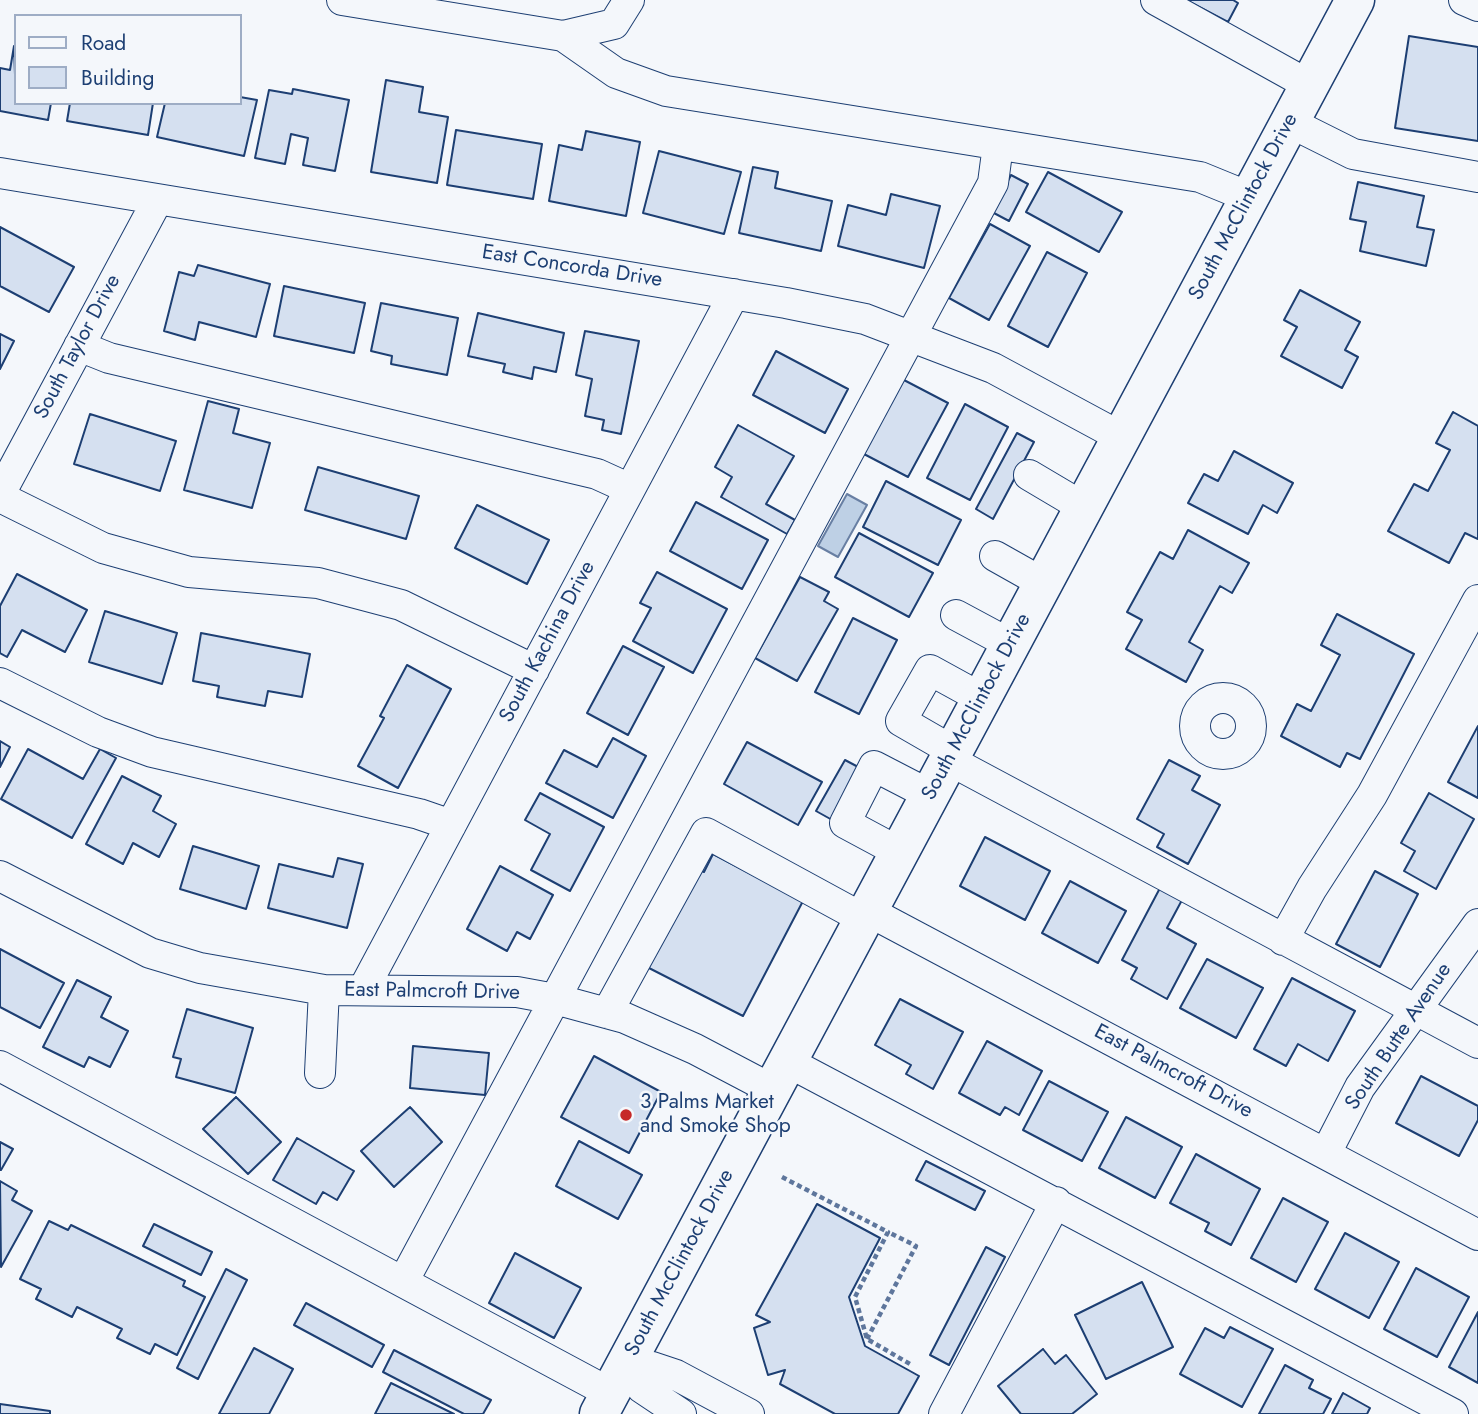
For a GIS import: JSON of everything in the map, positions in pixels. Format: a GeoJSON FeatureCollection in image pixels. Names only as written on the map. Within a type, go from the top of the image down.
{"type":"FeatureCollection","features":[{"type":"Feature","properties":{"kind":"main road","name":"South McClintock Drive"},"geometry":{"type":"LineString","coordinates":[[611,1391],[1354,0]]}},
{"type":"Feature","properties":{"kind":"street"},"geometry":{"type":"LineString","coordinates":[[342,0],[563,36],[614,24],[629,0]]}},
{"type":"Feature","properties":{"kind":"street"},"geometry":{"type":"LineString","coordinates":[[1156,0],[1309,85]]}},
{"type":"Feature","properties":{"kind":"street"},"geometry":{"type":"LineString","coordinates":[[1465,0],[1478,6]]}},
{"type":"Feature","properties":{"kind":"street"},"geometry":{"type":"LineString","coordinates":[[563,36],[616,73],[666,91],[1200,177],[1249,197]]}},
{"type":"Feature","properties":{"kind":"street"},"geometry":{"type":"LineString","coordinates":[[1289,122],[1362,157],[1478,177]]}},
{"type":"Feature","properties":{"kind":"street"},"geometry":{"type":"LineString","coordinates":[[403,1282],[909,334],[993,183],[998,145]]}},
{"type":"Feature","properties":{"kind":"street","name":"East Concorda Drive"},"geometry":{"type":"LineString","coordinates":[[0,173],[734,294],[865,319],[993,368],[1121,437]]}},
{"type":"Feature","properties":{"kind":"street","name":"South Taylor Drive"},"geometry":{"type":"LineString","coordinates":[[0,496],[157,201]]}},
{"type":"Feature","properties":{"kind":"street","name":"South Kachina Drive"},"geometry":{"type":"LineString","coordinates":[[363,990],[734,294]]}},
{"type":"Feature","properties":{"kind":"street"},"geometry":{"type":"LineString","coordinates":[[79,346],[109,358],[597,474],[630,489]]}},
{"type":"Feature","properties":{"kind":"street"},"geometry":{"type":"LineString","coordinates":[[1029,475],[1083,507]]}},
{"type":"Feature","properties":{"kind":"street"},"geometry":{"type":"LineString","coordinates":[[0,496],[103,548],[189,572],[318,583],[401,605],[534,670]]}},
{"type":"Feature","properties":{"kind":"street"},"geometry":{"type":"LineString","coordinates":[[995,556],[1043,583]]}},
{"type":"Feature","properties":{"kind":"street"},"geometry":{"type":"LineString","coordinates":[[1283,940],[1312,888],[1378,785],[1478,600]]}},
{"type":"Feature","properties":{"kind":"street"},"geometry":{"type":"LineString","coordinates":[[956,615],[1010,644]]}},
{"type":"Feature","properties":{"kind":"street"},"geometry":{"type":"LineString","coordinates":[[981,698],[930,670],[901,721],[951,755],[1283,940],[1478,1043]]}},
{"type":"Feature","properties":{"kind":"street"},"geometry":{"type":"LineString","coordinates":[[0,683],[98,732],[152,752],[419,814],[451,825]]}},
{"type":"Feature","properties":{"kind":"street"},"geometry":{"type":"LineString","coordinates":[[900,852],[845,823],[874,766],[930,795]]}},
{"type":"Feature","properties":{"kind":"street","name":"East Palmcroft Drive"},"geometry":{"type":"LineString","coordinates":[[607,1013],[706,833],[1326,1153],[1478,1235]]}},
{"type":"Feature","properties":{"kind":"street","name":"East Palmcroft Drive"},"geometry":{"type":"LineString","coordinates":[[0,876],[150,953],[242,978],[324,990],[517,992],[607,1013],[695,1049],[780,1076],[1056,1202],[1453,1414]]}},
{"type":"Feature","properties":{"kind":"street","name":"South Butte Avenue"},"geometry":{"type":"LineString","coordinates":[[1326,1153],[1360,1087],[1478,924]]}},
{"type":"Feature","properties":{"kind":"street","name":"East Palmcroft Drive"},"geometry":{"type":"LineString","coordinates":[[320,1073],[324,990]]}},
{"type":"Feature","properties":{"kind":"street"},"geometry":{"type":"LineString","coordinates":[[0,1066],[611,1391],[642,1388],[681,1414]]}},
{"type":"Feature","properties":{"kind":"street"},"geometry":{"type":"LineString","coordinates":[[944,1414],[1056,1202]]}},
{"type":"Feature","properties":{"kind":"street"},"geometry":{"type":"LineString","coordinates":[[611,1391],[652,1367],[676,1375],[749,1414]]}},
{"type":"Feature","properties":{"kind":"path"},"geometry":{"type":"LineString","coordinates":[[782,1177],[916,1247],[867,1339]]}},
{"type":"Feature","properties":{"kind":"path"},"geometry":{"type":"LineString","coordinates":[[888,1232],[855,1297],[867,1339],[910,1364]]}},
{"type":"Feature","properties":{"kind":"water"},"geometry":{"type":"Polygon","coordinates":[[[847,494],[867,505],[838,557],[818,546],[847,494]]]}},
{"type":"Feature","properties":{"kind":"building"},"geometry":{"type":"Polygon","coordinates":[[[1186,0],[1233,0],[1238,3],[1228,22],[1186,0]]]}},
{"type":"Feature","properties":{"kind":"building"},"geometry":{"type":"Polygon","coordinates":[[[1409,36],[1478,47],[1478,141],[1395,128],[1409,36]]]}},
{"type":"Feature","properties":{"kind":"building"},"geometry":{"type":"Polygon","coordinates":[[[14,46],[14,105],[51,105],[48,120],[0,111],[0,68],[10,70],[14,46]]]}},
{"type":"Feature","properties":{"kind":"building"},"geometry":{"type":"Polygon","coordinates":[[[386,80],[423,87],[419,112],[448,117],[437,183],[371,172],[386,80]]]}},
{"type":"Feature","properties":{"kind":"building"},"geometry":{"type":"Polygon","coordinates":[[[293,89],[349,100],[335,171],[303,165],[308,138],[291,134],[285,164],[255,158],[269,90],[292,94],[293,89]]]}},
{"type":"Feature","properties":{"kind":"building"},"geometry":{"type":"Polygon","coordinates":[[[242,97],[257,100],[244,156],[157,137],[165,105],[242,105],[242,97]]]}},
{"type":"Feature","properties":{"kind":"building"},"geometry":{"type":"Polygon","coordinates":[[[70,105],[153,105],[148,135],[67,121],[70,105]]]}},
{"type":"Feature","properties":{"kind":"building"},"geometry":{"type":"Polygon","coordinates":[[[456,130],[542,144],[533,199],[447,185],[456,130]]]}},
{"type":"Feature","properties":{"kind":"building"},"geometry":{"type":"Polygon","coordinates":[[[586,131],[640,142],[626,216],[549,201],[559,145],[582,150],[586,131]]]}},
{"type":"Feature","properties":{"kind":"building"},"geometry":{"type":"Polygon","coordinates":[[[659,151],[741,172],[724,234],[643,213],[659,151]]]}},
{"type":"Feature","properties":{"kind":"building"},"geometry":{"type":"Polygon","coordinates":[[[753,167],[778,172],[775,188],[832,201],[821,251],[739,233],[753,167]]]}},
{"type":"Feature","properties":{"kind":"building"},"geometry":{"type":"Polygon","coordinates":[[[1048,172],[1122,212],[1099,252],[1026,212],[1048,172]]]}},
{"type":"Feature","properties":{"kind":"building"},"geometry":{"type":"Polygon","coordinates":[[[1011,175],[1028,184],[1009,221],[992,212],[1011,175]]]}},
{"type":"Feature","properties":{"kind":"building"},"geometry":{"type":"Polygon","coordinates":[[[1358,182],[1424,196],[1417,227],[1434,230],[1426,266],[1360,251],[1366,222],[1350,219],[1358,182]]]}},
{"type":"Feature","properties":{"kind":"building"},"geometry":{"type":"Polygon","coordinates":[[[891,194],[940,206],[924,268],[838,246],[848,205],[886,215],[891,194]]]}},
{"type":"Feature","properties":{"kind":"building"},"geometry":{"type":"Polygon","coordinates":[[[990,224],[1030,246],[989,320],[949,298],[990,224]]]}},
{"type":"Feature","properties":{"kind":"building"},"geometry":{"type":"Polygon","coordinates":[[[0,227],[74,267],[49,312],[0,286],[0,227]]]}},
{"type":"Feature","properties":{"kind":"building"},"geometry":{"type":"Polygon","coordinates":[[[1047,252],[1087,273],[1048,347],[1008,326],[1047,252]]]}},
{"type":"Feature","properties":{"kind":"building"},"geometry":{"type":"Polygon","coordinates":[[[198,265],[270,284],[256,337],[199,322],[195,340],[164,331],[179,272],[194,276],[198,265]]]}},
{"type":"Feature","properties":{"kind":"building"},"geometry":{"type":"Polygon","coordinates":[[[284,286],[365,303],[354,353],[274,336],[284,286]]]}},
{"type":"Feature","properties":{"kind":"building"},"geometry":{"type":"Polygon","coordinates":[[[1300,290],[1360,322],[1345,350],[1358,357],[1342,388],[1281,356],[1297,327],[1284,320],[1300,290]]]}},
{"type":"Feature","properties":{"kind":"building"},"geometry":{"type":"Polygon","coordinates":[[[381,303],[458,318],[447,375],[391,364],[392,356],[371,351],[381,303]]]}},
{"type":"Feature","properties":{"kind":"building"},"geometry":{"type":"Polygon","coordinates":[[[478,313],[564,333],[556,372],[534,367],[532,379],[503,372],[505,364],[468,356],[478,313]]]}},
{"type":"Feature","properties":{"kind":"building"},"geometry":{"type":"Polygon","coordinates":[[[585,331],[639,341],[621,434],[602,430],[604,420],[585,416],[592,379],[576,375],[585,331]]]}},
{"type":"Feature","properties":{"kind":"building"},"geometry":{"type":"Polygon","coordinates":[[[0,334],[14,341],[0,369],[0,334]]]}},
{"type":"Feature","properties":{"kind":"building"},"geometry":{"type":"Polygon","coordinates":[[[776,351],[848,389],[825,433],[753,395],[776,351]]]}},
{"type":"Feature","properties":{"kind":"building"},"geometry":{"type":"Polygon","coordinates":[[[902,379],[948,403],[908,477],[862,453],[902,379]]]}},
{"type":"Feature","properties":{"kind":"building"},"geometry":{"type":"Polygon","coordinates":[[[208,401],[239,409],[233,433],[270,443],[252,508],[184,490],[208,401]]]}},
{"type":"Feature","properties":{"kind":"building"},"geometry":{"type":"Polygon","coordinates":[[[965,404],[1008,427],[970,500],[927,478],[965,404]]]}},
{"type":"Feature","properties":{"kind":"building"},"geometry":{"type":"Polygon","coordinates":[[[1453,412],[1478,426],[1478,539],[1465,533],[1449,563],[1388,531],[1414,484],[1428,491],[1450,450],[1436,443],[1453,412]]]}},
{"type":"Feature","properties":{"kind":"building"},"geometry":{"type":"Polygon","coordinates":[[[90,414],[176,441],[160,491],[74,464],[90,414]]]}},
{"type":"Feature","properties":{"kind":"building"},"geometry":{"type":"Polygon","coordinates":[[[738,425],[794,456],[766,504],[795,520],[787,534],[721,497],[732,477],[715,467],[738,425]]]}},
{"type":"Feature","properties":{"kind":"building"},"geometry":{"type":"Polygon","coordinates":[[[1017,433],[1034,442],[993,519],[976,509],[1017,433]]]}},
{"type":"Feature","properties":{"kind":"building"},"geometry":{"type":"Polygon","coordinates":[[[1234,451],[1293,483],[1277,513],[1263,505],[1248,534],[1188,503],[1204,474],[1218,481],[1234,451]]]}},
{"type":"Feature","properties":{"kind":"building"},"geometry":{"type":"Polygon","coordinates":[[[318,467],[419,496],[406,539],[305,510],[318,467]]]}},
{"type":"Feature","properties":{"kind":"building"},"geometry":{"type":"Polygon","coordinates":[[[886,481],[961,520],[938,565],[863,527],[886,481]]]}},
{"type":"Feature","properties":{"kind":"building"},"geometry":{"type":"Polygon","coordinates":[[[696,502],[768,540],[742,589],[670,551],[696,502]]]}},
{"type":"Feature","properties":{"kind":"building"},"geometry":{"type":"Polygon","coordinates":[[[477,505],[549,540],[527,584],[455,548],[477,505]]]}},
{"type":"Feature","properties":{"kind":"building"},"geometry":{"type":"Polygon","coordinates":[[[1188,530],[1249,563],[1232,593],[1220,586],[1189,642],[1203,650],[1186,682],[1126,649],[1142,620],[1127,612],[1160,552],[1173,559],[1188,530]]]}},
{"type":"Feature","properties":{"kind":"building"},"geometry":{"type":"Polygon","coordinates":[[[859,533],[933,573],[909,617],[835,577],[859,533]]]}},
{"type":"Feature","properties":{"kind":"building"},"geometry":{"type":"Polygon","coordinates":[[[657,572],[727,609],[693,673],[633,641],[651,608],[640,603],[657,572]]]}},
{"type":"Feature","properties":{"kind":"building"},"geometry":{"type":"Polygon","coordinates":[[[17,574],[87,610],[65,652],[22,630],[7,657],[0,653],[0,606],[17,574]]]}},
{"type":"Feature","properties":{"kind":"building"},"geometry":{"type":"Polygon","coordinates":[[[800,577],[829,592],[824,601],[838,609],[797,681],[755,658],[800,577]]]}},
{"type":"Feature","properties":{"kind":"building"},"geometry":{"type":"Polygon","coordinates":[[[105,611],[177,633],[162,684],[89,662],[105,611]]]}},
{"type":"Feature","properties":{"kind":"building"},"geometry":{"type":"Polygon","coordinates":[[[1337,614],[1414,654],[1360,759],[1347,753],[1340,767],[1281,736],[1297,704],[1311,711],[1340,655],[1321,645],[1337,614]]]}},
{"type":"Feature","properties":{"kind":"building"},"geometry":{"type":"Polygon","coordinates":[[[853,618],[897,640],[859,714],[815,692],[853,618]]]}},
{"type":"Feature","properties":{"kind":"building"},"geometry":{"type":"Polygon","coordinates":[[[201,633],[310,654],[302,697],[268,691],[265,706],[217,697],[219,686],[193,681],[201,633]]]}},
{"type":"Feature","properties":{"kind":"building"},"geometry":{"type":"Polygon","coordinates":[[[623,646],[664,667],[628,735],[587,713],[623,646]]]}},
{"type":"Feature","properties":{"kind":"building"},"geometry":{"type":"Polygon","coordinates":[[[407,665],[451,689],[398,788],[358,766],[384,718],[380,716],[407,665]]]}},
{"type":"Feature","properties":{"kind":"building"},"geometry":{"type":"Polygon","coordinates":[[[1478,726],[1478,798],[1448,782],[1478,726]]]}},
{"type":"Feature","properties":{"kind":"building"},"geometry":{"type":"Polygon","coordinates":[[[613,738],[646,756],[613,818],[546,783],[564,750],[597,767],[613,738]]]}},
{"type":"Feature","properties":{"kind":"building"},"geometry":{"type":"Polygon","coordinates":[[[0,741],[10,747],[0,767],[0,741]]]}},
{"type":"Feature","properties":{"kind":"building"},"geometry":{"type":"Polygon","coordinates":[[[747,742],[822,782],[798,825],[724,784],[747,742]]]}},
{"type":"Feature","properties":{"kind":"building"},"geometry":{"type":"Polygon","coordinates":[[[28,749],[83,779],[100,749],[116,758],[72,838],[1,799],[28,749]]]}},
{"type":"Feature","properties":{"kind":"building"},"geometry":{"type":"Polygon","coordinates":[[[845,760],[862,769],[834,821],[816,811],[845,760]]]}},
{"type":"Feature","properties":{"kind":"building"},"geometry":{"type":"Polygon","coordinates":[[[1169,760],[1200,776],[1192,790],[1220,805],[1188,864],[1157,847],[1164,834],[1137,819],[1169,760]]]}},
{"type":"Feature","properties":{"kind":"building"},"geometry":{"type":"Polygon","coordinates":[[[122,776],[161,796],[153,811],[176,824],[159,857],[133,843],[123,864],[86,844],[122,776]]]}},
{"type":"Feature","properties":{"kind":"building"},"geometry":{"type":"Polygon","coordinates":[[[540,793],[604,827],[570,891],[531,870],[550,834],[525,820],[540,793]]]}},
{"type":"Feature","properties":{"kind":"building"},"geometry":{"type":"Polygon","coordinates":[[[1429,793],[1474,819],[1436,889],[1404,871],[1415,851],[1401,843],[1429,793]]]}},
{"type":"Feature","properties":{"kind":"building"},"geometry":{"type":"Polygon","coordinates":[[[985,837],[1050,871],[1025,920],[960,886],[985,837]]]}},
{"type":"Feature","properties":{"kind":"building"},"geometry":{"type":"Polygon","coordinates":[[[193,846],[259,866],[246,909],[180,889],[193,846]]]}},
{"type":"Feature","properties":{"kind":"building"},"geometry":{"type":"Polygon","coordinates":[[[713,854],[803,901],[743,1016],[647,967],[698,869],[704,872],[713,854]]]}},
{"type":"Feature","properties":{"kind":"building"},"geometry":{"type":"Polygon","coordinates":[[[338,858],[363,864],[347,928],[268,908],[279,864],[333,877],[338,858]]]}},
{"type":"Feature","properties":{"kind":"building"},"geometry":{"type":"Polygon","coordinates":[[[500,866],[553,895],[530,939],[517,932],[507,951],[467,929],[500,866]]]}},
{"type":"Feature","properties":{"kind":"building"},"geometry":{"type":"Polygon","coordinates":[[[1375,871],[1418,894],[1380,967],[1336,944],[1375,871]]]}},
{"type":"Feature","properties":{"kind":"building"},"geometry":{"type":"Polygon","coordinates":[[[1070,881],[1126,911],[1098,963],[1042,933],[1070,881]]]}},
{"type":"Feature","properties":{"kind":"building"},"geometry":{"type":"Polygon","coordinates":[[[1160,888],[1182,900],[1167,928],[1196,944],[1167,999],[1131,979],[1137,968],[1122,960],[1160,888]]]}},
{"type":"Feature","properties":{"kind":"building"},"geometry":{"type":"Polygon","coordinates":[[[0,949],[64,983],[40,1028],[0,1007],[0,949]]]}},
{"type":"Feature","properties":{"kind":"building"},"geometry":{"type":"Polygon","coordinates":[[[1207,959],[1263,988],[1236,1038],[1180,1008],[1207,959]]]}},
{"type":"Feature","properties":{"kind":"building"},"geometry":{"type":"Polygon","coordinates":[[[1292,978],[1355,1011],[1328,1061],[1298,1044],[1286,1066],[1254,1049],[1292,978]]]}},
{"type":"Feature","properties":{"kind":"building"},"geometry":{"type":"Polygon","coordinates":[[[77,980],[111,997],[101,1017],[128,1031],[110,1067],[89,1057],[84,1067],[43,1047],[77,980]]]}},
{"type":"Feature","properties":{"kind":"building"},"geometry":{"type":"Polygon","coordinates":[[[900,999],[963,1032],[933,1089],[906,1074],[911,1065],[875,1045],[900,999]]]}},
{"type":"Feature","properties":{"kind":"building"},"geometry":{"type":"Polygon","coordinates":[[[187,1009],[253,1028],[235,1093],[176,1077],[181,1059],[173,1057],[187,1009]]]}},
{"type":"Feature","properties":{"kind":"building"},"geometry":{"type":"Polygon","coordinates":[[[987,1041],[1042,1071],[1019,1115],[1005,1107],[1000,1115],[959,1093],[987,1041]]]}},
{"type":"Feature","properties":{"kind":"building"},"geometry":{"type":"Polygon","coordinates":[[[413,1046],[489,1053],[485,1095],[410,1088],[413,1046]]]}},
{"type":"Feature","properties":{"kind":"building"},"geometry":{"type":"Polygon","coordinates":[[[594,1056],[661,1092],[629,1153],[561,1117],[594,1056]]]}},
{"type":"Feature","properties":{"kind":"building"},"geometry":{"type":"Polygon","coordinates":[[[1421,1076],[1478,1106],[1478,1120],[1459,1156],[1396,1123],[1421,1076]]]}},
{"type":"Feature","properties":{"kind":"building"},"geometry":{"type":"Polygon","coordinates":[[[1049,1081],[1108,1112],[1082,1161],[1023,1130],[1049,1081]]]}},
{"type":"Feature","properties":{"kind":"building"},"geometry":{"type":"Polygon","coordinates":[[[236,1097],[281,1142],[248,1174],[203,1129],[236,1097]]]}},
{"type":"Feature","properties":{"kind":"building"},"geometry":{"type":"Polygon","coordinates":[[[410,1107],[442,1142],[394,1187],[361,1151],[410,1107]]]}},
{"type":"Feature","properties":{"kind":"building"},"geometry":{"type":"Polygon","coordinates":[[[1126,1117],[1182,1147],[1155,1198],[1099,1168],[1126,1117]]]}},
{"type":"Feature","properties":{"kind":"building"},"geometry":{"type":"Polygon","coordinates":[[[297,1138],[354,1171],[337,1200],[323,1192],[316,1204],[273,1180],[297,1138]]]}},
{"type":"Feature","properties":{"kind":"building"},"geometry":{"type":"Polygon","coordinates":[[[579,1141],[642,1175],[618,1219],[556,1186],[579,1141]]]}},
{"type":"Feature","properties":{"kind":"building"},"geometry":{"type":"Polygon","coordinates":[[[0,1142],[13,1149],[1,1170],[0,1170],[0,1142]]]}},
{"type":"Feature","properties":{"kind":"building"},"geometry":{"type":"Polygon","coordinates":[[[1196,1154],[1260,1189],[1231,1245],[1205,1231],[1209,1223],[1170,1203],[1196,1154]]]}},
{"type":"Feature","properties":{"kind":"building"},"geometry":{"type":"Polygon","coordinates":[[[926,1161],[985,1191],[975,1210],[916,1180],[926,1161]]]}},
{"type":"Feature","properties":{"kind":"building"},"geometry":{"type":"Polygon","coordinates":[[[0,1181],[17,1191],[12,1200],[32,1211],[1,1267],[0,1181]]]}},
{"type":"Feature","properties":{"kind":"building"},"geometry":{"type":"Polygon","coordinates":[[[1283,1198],[1328,1222],[1296,1282],[1251,1258],[1283,1198]]]}},
{"type":"Feature","properties":{"kind":"building"},"geometry":{"type":"Polygon","coordinates":[[[817,1204],[880,1238],[849,1297],[865,1346],[919,1376],[898,1414],[835,1414],[780,1384],[785,1370],[768,1375],[754,1328],[770,1322],[756,1315],[817,1204]]]}},
{"type":"Feature","properties":{"kind":"building"},"geometry":{"type":"Polygon","coordinates":[[[49,1221],[68,1230],[71,1225],[185,1281],[183,1286],[205,1297],[177,1355],[155,1344],[150,1354],[117,1338],[122,1329],[77,1307],[72,1317],[36,1299],[41,1289],[20,1279],[49,1221]]]}},
{"type":"Feature","properties":{"kind":"building"},"geometry":{"type":"Polygon","coordinates":[[[154,1224],[212,1252],[201,1275],[143,1246],[154,1224]]]}},
{"type":"Feature","properties":{"kind":"building"},"geometry":{"type":"Polygon","coordinates":[[[1345,1233],[1399,1262],[1369,1318],[1315,1289],[1345,1233]]]}},
{"type":"Feature","properties":{"kind":"building"},"geometry":{"type":"Polygon","coordinates":[[[986,1247],[1005,1257],[949,1365],[930,1355],[986,1247]]]}},
{"type":"Feature","properties":{"kind":"building"},"geometry":{"type":"Polygon","coordinates":[[[515,1253],[581,1288],[554,1338],[489,1303],[515,1253]]]}},
{"type":"Feature","properties":{"kind":"building"},"geometry":{"type":"Polygon","coordinates":[[[1416,1268],[1469,1297],[1437,1357],[1384,1329],[1416,1268]]]}},
{"type":"Feature","properties":{"kind":"building"},"geometry":{"type":"Polygon","coordinates":[[[226,1269],[247,1280],[198,1379],[177,1368],[226,1269]]]}},
{"type":"Feature","properties":{"kind":"building"},"geometry":{"type":"Polygon","coordinates":[[[1142,1282],[1173,1347],[1106,1379],[1075,1315],[1142,1282]]]}},
{"type":"Feature","properties":{"kind":"building"},"geometry":{"type":"Polygon","coordinates":[[[306,1303],[384,1345],[372,1367],[294,1325],[306,1303]]]}},
{"type":"Feature","properties":{"kind":"building"},"geometry":{"type":"Polygon","coordinates":[[[1478,1312],[1478,1383],[1449,1367],[1478,1312]]]}},
{"type":"Feature","properties":{"kind":"building"},"geometry":{"type":"Polygon","coordinates":[[[1230,1327],[1273,1349],[1242,1407],[1180,1374],[1205,1328],[1224,1338],[1230,1327]]]}},
{"type":"Feature","properties":{"kind":"building"},"geometry":{"type":"Polygon","coordinates":[[[254,1348],[293,1369],[269,1414],[219,1414],[254,1348]]]}},
{"type":"Feature","properties":{"kind":"building"},"geometry":{"type":"Polygon","coordinates":[[[1043,1349],[1055,1364],[1066,1355],[1097,1394],[1072,1414],[1021,1414],[998,1386],[1043,1349]]]}},
{"type":"Feature","properties":{"kind":"building"},"geometry":{"type":"Polygon","coordinates":[[[394,1350],[491,1400],[483,1414],[464,1414],[383,1372],[394,1350]]]}},
{"type":"Feature","properties":{"kind":"building"},"geometry":{"type":"Polygon","coordinates":[[[1285,1365],[1313,1380],[1309,1388],[1331,1399],[1323,1414],[1259,1414],[1285,1365]]]}},
{"type":"Feature","properties":{"kind":"building"},"geometry":{"type":"Polygon","coordinates":[[[391,1383],[454,1414],[375,1414],[391,1383]]]}},
{"type":"Feature","properties":{"kind":"building"},"geometry":{"type":"Polygon","coordinates":[[[1343,1393],[1370,1408],[1367,1414],[1332,1414],[1343,1393]]]}},
{"type":"Feature","properties":{"kind":"building"},"geometry":{"type":"Polygon","coordinates":[[[0,1404],[50,1411],[50,1414],[0,1414],[0,1404]]]}},
{"type":"Feature","properties":{"kind":"place","name":"3 Palms Market and Smoke Shop"},"geometry":{"type":"Point","coordinates":[626,1115]}}]}
